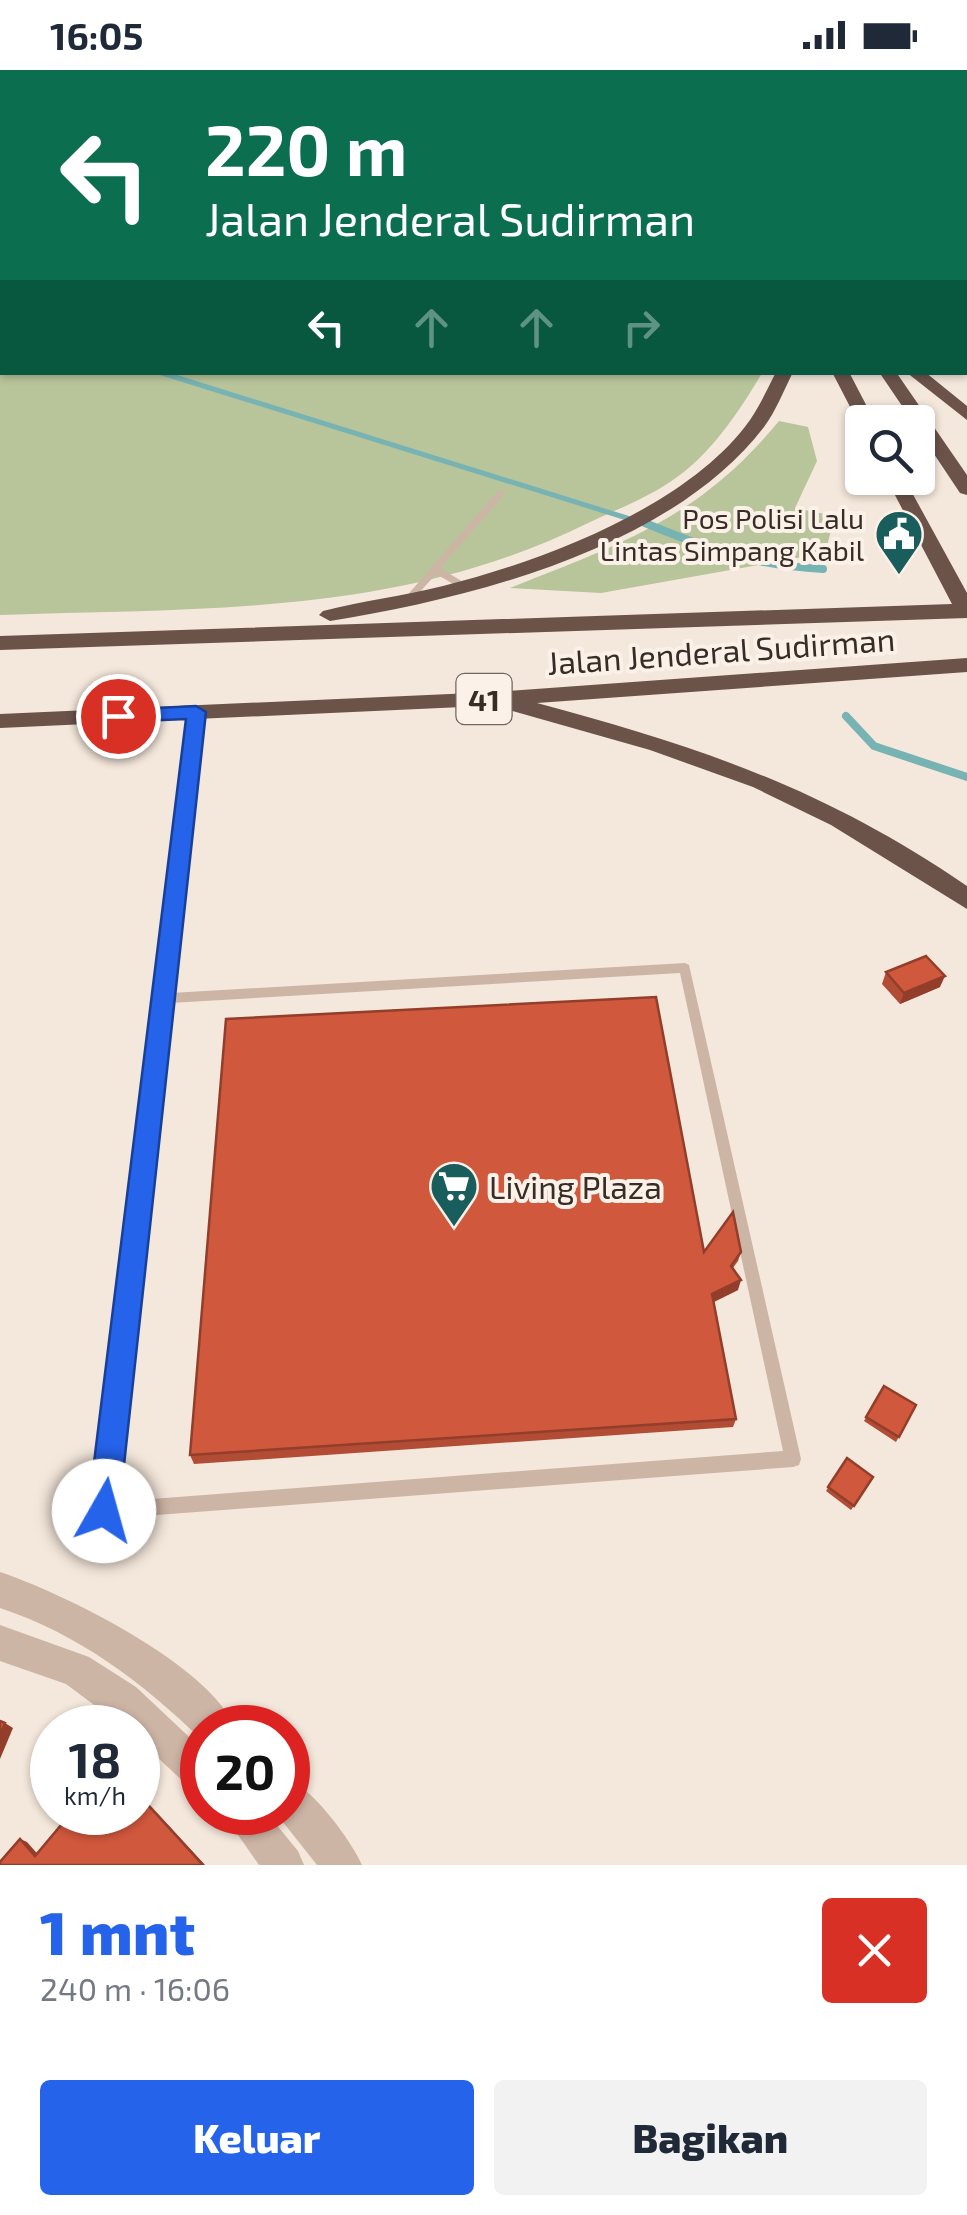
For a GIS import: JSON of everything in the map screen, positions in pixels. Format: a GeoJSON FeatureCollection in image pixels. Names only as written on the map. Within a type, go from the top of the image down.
{"type":"FeatureCollection","features":[{"type":"Feature","properties":{"kind":"highway"},"geometry":{"type":"LineString","coordinates":[[0,642],[266,623],[407,601],[465,586],[601,535],[650,512],[728,458],[753,433],[783,375]]}},
{"type":"Feature","properties":{"kind":"highway"},"geometry":{"type":"LineString","coordinates":[[842,375],[857,405]]}},
{"type":"Feature","properties":{"kind":"highway"},"geometry":{"type":"LineString","coordinates":[[889,375],[967,489]]}},
{"type":"Feature","properties":{"kind":"highway"},"geometry":{"type":"LineString","coordinates":[[918,375],[967,414]]}},
{"type":"Feature","properties":{"kind":"highway"},"geometry":{"type":"LineString","coordinates":[[904,495],[966,610]]}},
{"type":"Feature","properties":{"kind":"highway","name":"Jalan Jenderal Sudirman"},"geometry":{"type":"LineString","coordinates":[[0,642],[966,610]]}},
{"type":"Feature","properties":{"kind":"highway","name":"Jalan Jenderal Sudirman"},"geometry":{"type":"LineString","coordinates":[[0,722],[494,698],[967,665]]}},
{"type":"Feature","properties":{"kind":"highway"},"geometry":{"type":"LineString","coordinates":[[494,698],[644,740],[776,788],[919,865],[967,899]]}},
{"type":"Feature","properties":{"kind":"street"},"geometry":{"type":"LineString","coordinates":[[0,1590],[96,1634],[148,1664],[193,1705]]}},
{"type":"Feature","properties":{"kind":"street"},"geometry":{"type":"LineString","coordinates":[[0,1644],[76,1670],[123,1700],[180,1753]]}},
{"type":"Feature","properties":{"kind":"street"},"geometry":{"type":"LineString","coordinates":[[310,1825],[342,1865]]}},
{"type":"Feature","properties":{"kind":"street"},"geometry":{"type":"LineString","coordinates":[[260,1835],[284,1865]]}},
{"type":"Feature","properties":{"kind":"lane"},"geometry":{"type":"LineString","coordinates":[[407,601],[502,492]]}},
{"type":"Feature","properties":{"kind":"lane"},"geometry":{"type":"LineString","coordinates":[[435,569],[465,586]]}},
{"type":"Feature","properties":{"kind":"lane"},"geometry":{"type":"LineString","coordinates":[[163,998],[685,968],[793,1459],[104,1511],[163,998],[196,712]]}},
{"type":"Feature","properties":{"kind":"green space"},"geometry":{"type":"Polygon","coordinates":[[[0,375],[761,375],[722,433],[698,460],[660,488],[517,553],[446,576],[300,601],[151,611],[0,615],[0,375]]]}},
{"type":"Feature","properties":{"kind":"green space"},"geometry":{"type":"Polygon","coordinates":[[[779,421],[808,427],[817,461],[795,508],[835,516],[825,553],[601,593],[510,588],[624,541],[689,505],[749,454],[779,421]]]}},
{"type":"Feature","properties":{"kind":"building"},"geometry":{"type":"Polygon","coordinates":[[[926,956],[945,976],[904,993],[886,972],[926,956]]]}},
{"type":"Feature","properties":{"kind":"building","name":"Living Plaza"},"geometry":{"type":"Polygon","coordinates":[[[656,997],[704,1252],[733,1212],[741,1252],[731,1266],[741,1280],[712,1294],[736,1419],[190,1455],[226,1019],[656,997]]]}},
{"type":"Feature","properties":{"kind":"building"},"geometry":{"type":"Polygon","coordinates":[[[884,1386],[916,1405],[899,1437],[866,1417],[884,1386]]]}},
{"type":"Feature","properties":{"kind":"building"},"geometry":{"type":"Polygon","coordinates":[[[847,1458],[873,1477],[854,1506],[828,1487],[847,1458]]]}},
{"type":"Feature","properties":{"kind":"building"},"geometry":{"type":"Polygon","coordinates":[[[160,1818],[203,1865],[0,1865],[20,1839],[35,1856],[53,1835],[160,1835],[160,1818]]]}},
{"type":"Feature","properties":{"kind":"waterway"},"geometry":{"type":"LineString","coordinates":[[169,375],[646,524]]}},
{"type":"Feature","properties":{"kind":"waterway"},"geometry":{"type":"LineString","coordinates":[[640,521],[729,554],[823,569]]}},
{"type":"Feature","properties":{"kind":"waterway"},"geometry":{"type":"LineString","coordinates":[[846,716],[874,746],[967,777]]}},
{"type":"Feature","properties":{"kind":"place","name":"Pos Polisi Lalu Lintas Simpang Kabil"},"geometry":{"type":"Point","coordinates":[899,576]}},
{"type":"Feature","properties":{"kind":"place","name":"Living Plaza"},"geometry":{"type":"Point","coordinates":[454,1228]}},
{"type":"Feature","properties":{"kind":"route"},"geometry":{"type":"LineString","coordinates":[[104,1511],[196,712],[118,716]]}}]}
